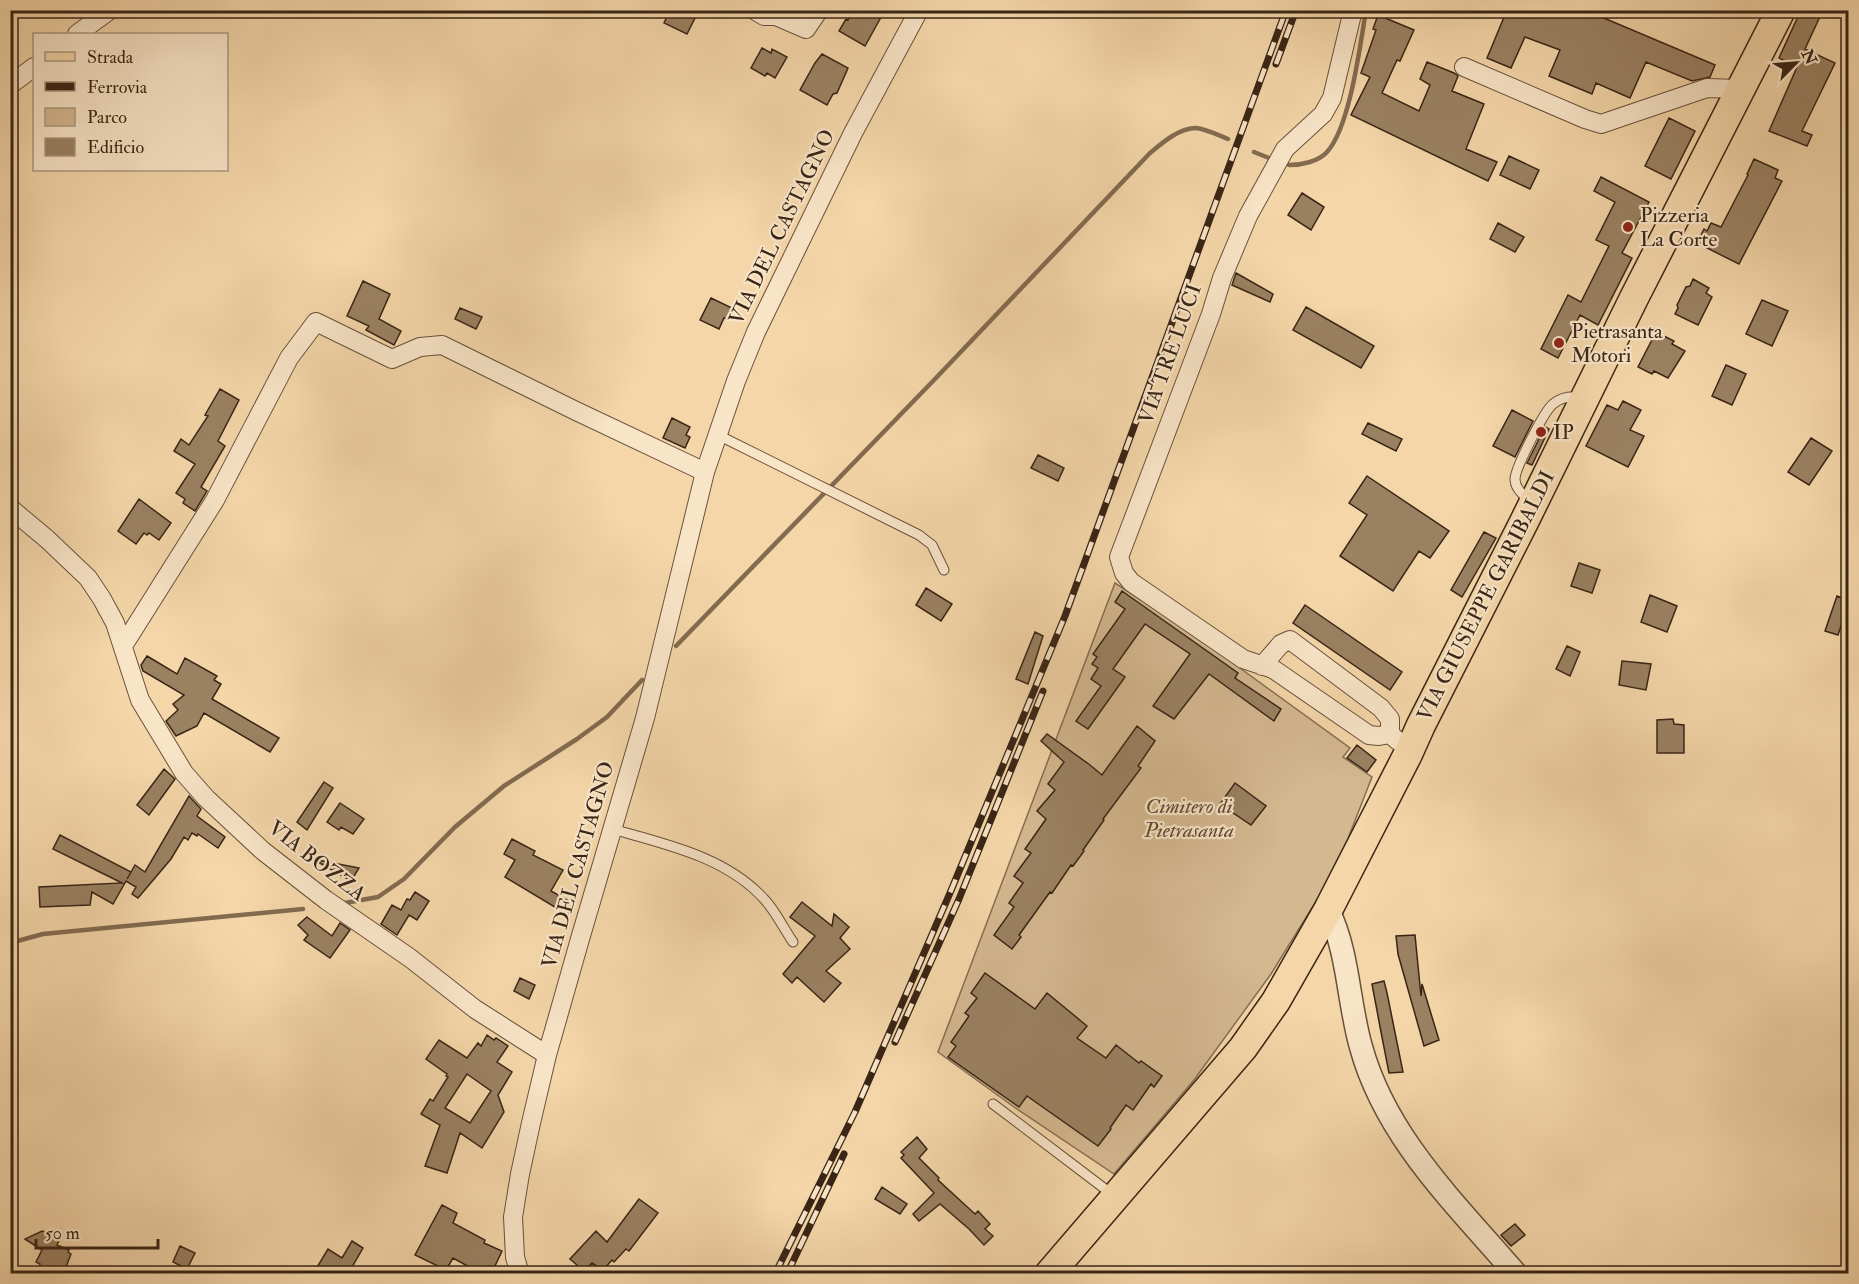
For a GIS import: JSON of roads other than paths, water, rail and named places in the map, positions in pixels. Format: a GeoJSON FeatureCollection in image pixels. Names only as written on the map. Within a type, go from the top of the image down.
{"type":"FeatureCollection","features":[{"type":"Feature","properties":{"kind":"main road","name":"VIA GIUSEPPE GARIBALDI"},"geometry":{"type":"LineString","coordinates":[[1049,1274],[1243,1048],[1283,990],[1329,910],[1399,744],[1420,724],[1781,10]]}},
{"type":"Feature","properties":{"kind":"street"},"geometry":{"type":"LineString","coordinates":[[78,33],[110,10]]}},
{"type":"Feature","properties":{"kind":"street"},"geometry":{"type":"LineString","coordinates":[[754,10],[764,16],[776,16],[806,29],[819,10]]}},
{"type":"Feature","properties":{"kind":"street","name":"VIA DEL CASTAGNO"},"geometry":{"type":"LineString","coordinates":[[520,1274],[515,1257],[513,1217],[520,1174],[547,1055],[645,718],[705,472],[736,381],[756,332],[853,133],[919,10]]}},
{"type":"Feature","properties":{"kind":"street","name":"VIA TRE LUCI"},"geometry":{"type":"LineString","coordinates":[[1353,10],[1332,98],[1323,114],[1285,149],[1248,216],[1222,278],[1119,557],[1124,573],[1131,582],[1244,659],[1273,669],[1369,735],[1379,736],[1399,744]]}},
{"type":"Feature","properties":{"kind":"street"},"geometry":{"type":"LineString","coordinates":[[1464,67],[1601,124],[1707,88],[1740,89]]}},
{"type":"Feature","properties":{"kind":"street"},"geometry":{"type":"LineString","coordinates":[[10,85],[33,68]]}},
{"type":"Feature","properties":{"kind":"street"},"geometry":{"type":"LineString","coordinates":[[123,646],[215,500],[289,358],[316,322],[392,359],[420,347],[442,345],[705,472]]}},
{"type":"Feature","properties":{"kind":"street","name":"VIA BOZZA"},"geometry":{"type":"LineString","coordinates":[[10,508],[88,578],[115,623],[140,700],[184,773],[206,798],[263,851],[326,900],[410,958],[475,1009],[547,1055]]}},
{"type":"Feature","properties":{"kind":"street"},"geometry":{"type":"LineString","coordinates":[[1262,666],[1281,644],[1290,640],[1381,708],[1390,719],[1399,744]]}},
{"type":"Feature","properties":{"kind":"street"},"geometry":{"type":"LineString","coordinates":[[1329,910],[1340,938],[1360,1046],[1372,1080],[1387,1111],[1404,1141],[1427,1171],[1516,1274]]}},
{"type":"Feature","properties":{"kind":"lane"},"geometry":{"type":"LineString","coordinates":[[718,435],[919,535],[932,545],[944,570]]}},
{"type":"Feature","properties":{"kind":"lane"},"geometry":{"type":"LineString","coordinates":[[612,829],[692,853],[732,872],[765,900],[793,942]]}},
{"type":"Feature","properties":{"kind":"lane"},"geometry":{"type":"LineString","coordinates":[[993,1104],[1115,1197]]}},
{"type":"Feature","properties":{"kind":"waterway"},"geometry":{"type":"LineString","coordinates":[[1289,165],[1314,161],[1327,152],[1335,140],[1348,106],[1366,10]]}},
{"type":"Feature","properties":{"kind":"waterway"},"geometry":{"type":"LineString","coordinates":[[676,646],[1150,153],[1183,130],[1196,128],[1228,139]]}},
{"type":"Feature","properties":{"kind":"waterway"},"geometry":{"type":"LineString","coordinates":[[1254,152],[1269,158]]}},
{"type":"Feature","properties":{"kind":"waterway"},"geometry":{"type":"LineString","coordinates":[[345,903],[378,897],[404,879],[455,827],[504,786],[607,717],[642,680]]}},
{"type":"Feature","properties":{"kind":"waterway"},"geometry":{"type":"LineString","coordinates":[[10,943],[43,934],[303,909]]}},
{"type":"Feature","properties":{"kind":"railway"},"geometry":{"type":"LineString","coordinates":[[775,1274],[855,1112],[950,893],[1065,616],[1286,10]]}},
{"type":"Feature","properties":{"kind":"railway"},"geometry":{"type":"LineString","coordinates":[[1276,64],[1296,10]]}},
{"type":"Feature","properties":{"kind":"railway"},"geometry":{"type":"LineString","coordinates":[[895,1042],[959,899],[1043,691]]}},
{"type":"Feature","properties":{"kind":"railway"},"geometry":{"type":"LineString","coordinates":[[787,1274],[844,1154]]}},
{"type":"Feature","properties":{"kind":"place","name":"Pizzeria La Corte"},"geometry":{"type":"Point","coordinates":[1628,227]}},
{"type":"Feature","properties":{"kind":"place","name":"Pietrasanta Motori"},"geometry":{"type":"Point","coordinates":[1559,343]}},
{"type":"Feature","properties":{"kind":"place","name":"IP"},"geometry":{"type":"Point","coordinates":[1541,432]}},
{"type":"Feature","properties":{"kind":"park label","name":"Cimitero di Pietrasanta"},"geometry":{"type":"Point","coordinates":[1189,818]}}]}
